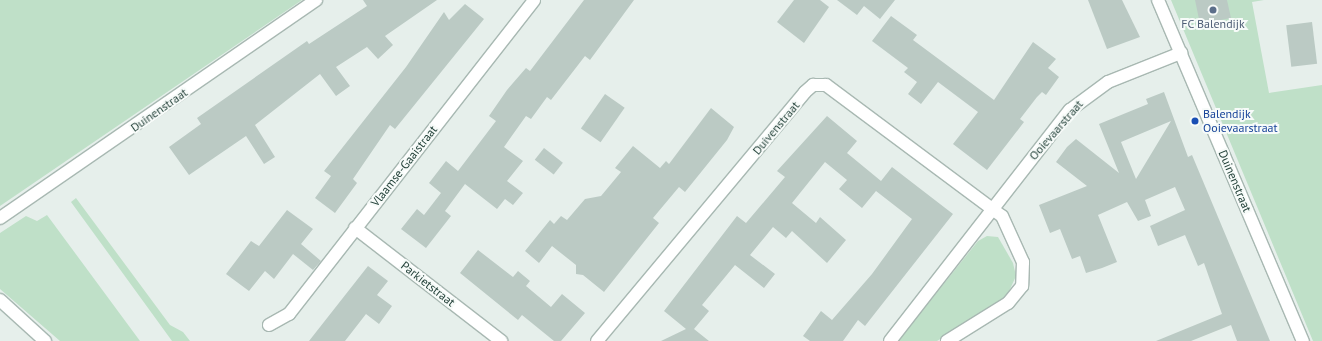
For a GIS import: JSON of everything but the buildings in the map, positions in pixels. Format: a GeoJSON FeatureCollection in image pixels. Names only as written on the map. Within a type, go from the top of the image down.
{"type":"FeatureCollection","features":[{"type":"Feature","properties":{"kind":"street","name":"Duinenstraat"},"geometry":{"type":"LineString","coordinates":[[0,218],[316,0]]}},
{"type":"Feature","properties":{"kind":"street","name":"Vlaamse-Gaaistraat"},"geometry":{"type":"LineString","coordinates":[[269,325],[289,314],[534,0]]}},
{"type":"Feature","properties":{"kind":"street","name":"Duinenstraat"},"geometry":{"type":"LineString","coordinates":[[1158,0],[1303,341]]}},
{"type":"Feature","properties":{"kind":"street","name":"Ooievaarstraat"},"geometry":{"type":"LineString","coordinates":[[890,341],[1070,110],[1084,97],[1108,82],[1181,53]]}},
{"type":"Feature","properties":{"kind":"street","name":"Duivenstraat"},"geometry":{"type":"LineString","coordinates":[[598,341],[813,85],[826,84],[840,92],[992,209]]}},
{"type":"Feature","properties":{"kind":"street"},"geometry":{"type":"LineString","coordinates":[[947,341],[1008,303],[1022,286],[1023,262],[1002,216],[992,209]]}},
{"type":"Feature","properties":{"kind":"street","name":"Parkietstraat"},"geometry":{"type":"LineString","coordinates":[[355,228],[501,341]]}},
{"type":"Feature","properties":{"kind":"street"},"geometry":{"type":"LineString","coordinates":[[0,300],[45,341]]}},
{"type":"Feature","properties":{"kind":"green space"},"geometry":{"type":"Polygon","coordinates":[[[0,0],[302,0],[0,206],[0,0]]]}},
{"type":"Feature","properties":{"kind":"green space"},"geometry":{"type":"Polygon","coordinates":[[[1171,0],[1264,0],[1252,2],[1269,93],[1322,85],[1322,341],[1313,341],[1171,0]]]}},
{"type":"Feature","properties":{"kind":"green space"},"geometry":{"type":"Polygon","coordinates":[[[76,198],[170,325],[183,332],[190,341],[172,341],[71,202],[76,198]]]}},
{"type":"Feature","properties":{"kind":"green space"},"geometry":{"type":"Polygon","coordinates":[[[47,215],[140,341],[60,341],[0,289],[0,233],[26,216],[37,221],[47,215]]]}},
{"type":"Feature","properties":{"kind":"green space"},"geometry":{"type":"Polygon","coordinates":[[[987,236],[998,237],[1013,263],[1016,276],[1006,298],[937,341],[898,341],[978,241],[987,236]]]}},
{"type":"Feature","properties":{"kind":"place","name":"FC Balendijk"},"geometry":{"type":"Point","coordinates":[1213,10]}},
{"type":"Feature","properties":{"kind":"place","name":"Balendijk Ooievaarstraat"},"geometry":{"type":"Point","coordinates":[1195,121]}}]}
